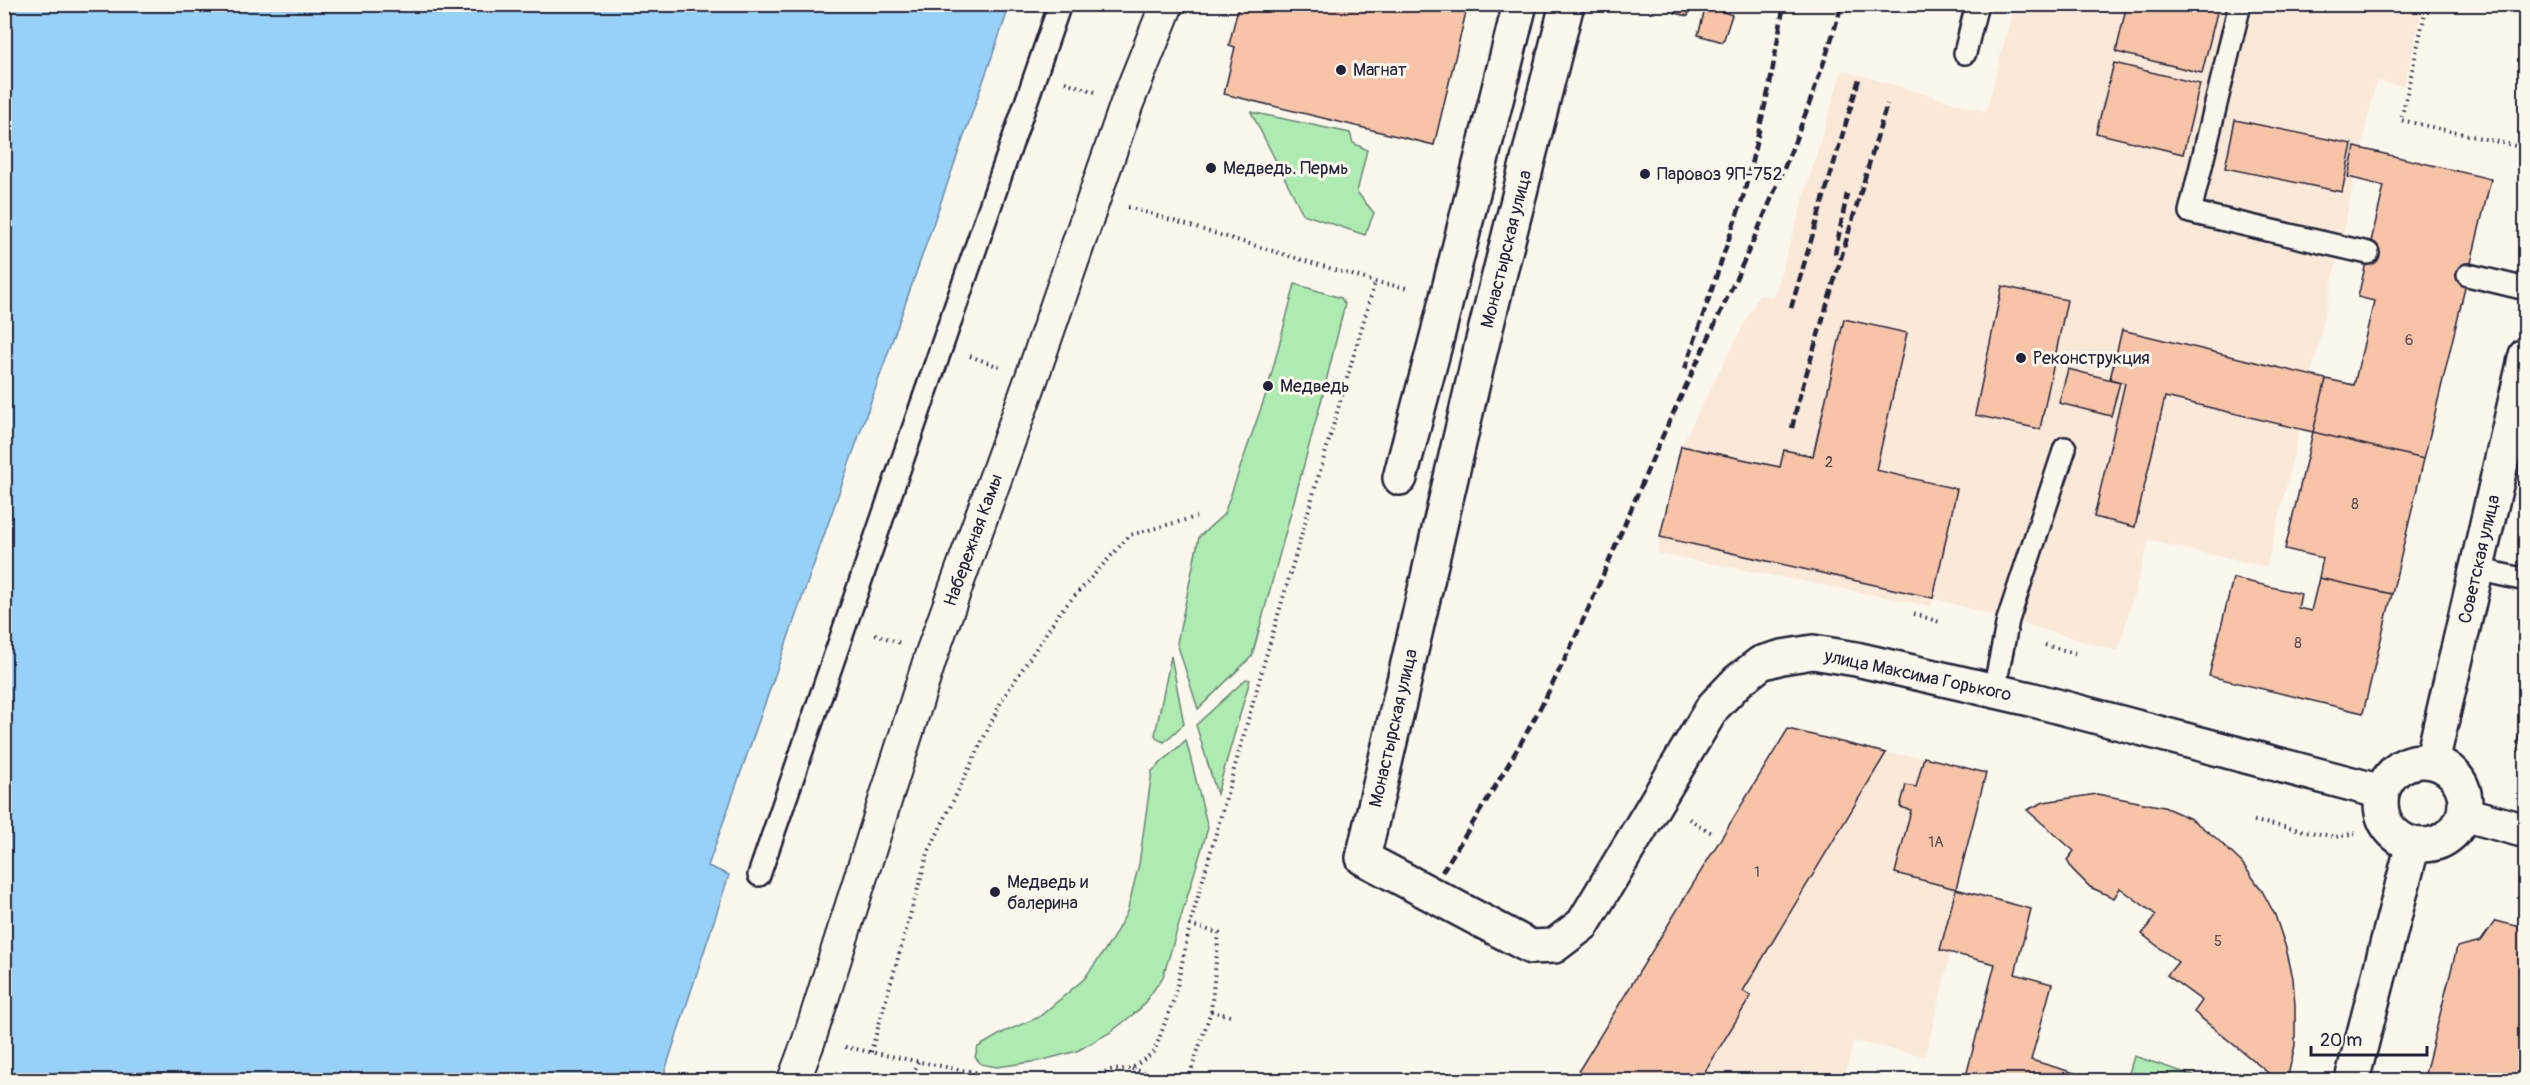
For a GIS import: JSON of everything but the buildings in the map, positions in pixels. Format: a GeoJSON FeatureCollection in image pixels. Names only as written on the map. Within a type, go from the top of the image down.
{"type":"FeatureCollection","features":[{"type":"Feature","properties":{"kind":"street","name":"Набережная Камы"},"geometry":{"type":"LineString","coordinates":[[794,1080],[809,1040],[932,653],[1032,377],[1127,103],[1167,4]]}},
{"type":"Feature","properties":{"kind":"street","name":"Монастырская улица"},"geometry":{"type":"LineString","coordinates":[[1400,478],[1520,4]]}},
{"type":"Feature","properties":{"kind":"street","name":"Монастырская улица"},"geometry":{"type":"LineString","coordinates":[[1567,4],[1482,348],[1363,858],[1532,947],[1554,946],[1584,924]]}},
{"type":"Feature","properties":{"kind":"street","name":"Монастырская улица"},"geometry":{"type":"LineString","coordinates":[[1437,337],[1448,494]]}},
{"type":"Feature","properties":{"kind":"street","name":"Советская улица"},"geometry":{"type":"LineString","coordinates":[[2432,762],[2526,356]]}},
{"type":"Feature","properties":{"kind":"street","name":"улица Максима Горького"},"geometry":{"type":"LineString","coordinates":[[1584,924],[1713,707],[1738,681],[1761,663],[1782,657],[1813,652],[1856,658],[1994,691],[2382,792]]}},
{"type":"Feature","properties":{"kind":"street"},"geometry":{"type":"LineString","coordinates":[[2419,761],[2432,762],[2442,766],[2459,781],[2463,792],[2464,814],[2449,836],[2438,842],[2413,844],[2400,839],[2387,825],[2380,805],[2382,792],[2387,780],[2407,764],[2419,761]]}},
{"type":"Feature","properties":{"kind":"street"},"geometry":{"type":"LineString","coordinates":[[2464,814],[2526,831]]}},
{"type":"Feature","properties":{"kind":"street"},"geometry":{"type":"LineString","coordinates":[[2352,1080],[2413,844]]}},
{"type":"Feature","properties":{"kind":"lane"},"geometry":{"type":"LineString","coordinates":[[759,875],[1060,4]]}},
{"type":"Feature","properties":{"kind":"lane"},"geometry":{"type":"LineString","coordinates":[[1965,53],[1977,4]]}},
{"type":"Feature","properties":{"kind":"lane"},"geometry":{"type":"LineString","coordinates":[[2240,4],[2190,212],[2368,253]]}},
{"type":"Feature","properties":{"kind":"lane"},"geometry":{"type":"LineString","coordinates":[[2468,275],[2526,289]]}},
{"type":"Feature","properties":{"kind":"lane"},"geometry":{"type":"LineString","coordinates":[[1994,691],[2008,620],[2065,448]]}},
{"type":"Feature","properties":{"kind":"lane"},"geometry":{"type":"LineString","coordinates":[[2476,569],[2526,580]]}},
{"type":"Feature","properties":{"kind":"path"},"geometry":{"type":"LineString","coordinates":[[2427,4],[2401,120],[2516,146]]}},
{"type":"Feature","properties":{"kind":"path"},"geometry":{"type":"LineString","coordinates":[[1094,196],[1376,282],[1407,288]]}},
{"type":"Feature","properties":{"kind":"path"},"geometry":{"type":"LineString","coordinates":[[1131,1069],[1154,1052],[1175,996],[1190,925],[1376,282]]}},
{"type":"Feature","properties":{"kind":"path"},"geometry":{"type":"LineString","coordinates":[[871,1052],[928,853],[1002,700],[1060,612],[1130,535],[1196,517]]}},
{"type":"Feature","properties":{"kind":"path"},"geometry":{"type":"LineString","coordinates":[[1914,614],[1940,622]]}},
{"type":"Feature","properties":{"kind":"path"},"geometry":{"type":"LineString","coordinates":[[2045,645],[2074,652]]}},
{"type":"Feature","properties":{"kind":"path"},"geometry":{"type":"LineString","coordinates":[[2254,821],[2336,837],[2355,833]]}},
{"type":"Feature","properties":{"kind":"path"},"geometry":{"type":"LineString","coordinates":[[1188,1080],[1211,1011],[1219,933],[1190,925]]}},
{"type":"Feature","properties":{"kind":"path"},"geometry":{"type":"LineString","coordinates":[[1211,1011],[1230,1016]]}},
{"type":"Feature","properties":{"kind":"path"},"geometry":{"type":"LineString","coordinates":[[809,1040],[1030,1080]]}},
{"type":"Feature","properties":{"kind":"path"},"geometry":{"type":"LineString","coordinates":[[911,1080],[918,1061]]}},
{"type":"Feature","properties":{"kind":"path"},"geometry":{"type":"LineString","coordinates":[[1082,1080],[1111,1070],[1131,1069],[1169,1080]]}},
{"type":"Feature","properties":{"kind":"shaded area"},"geometry":{"type":"Polygon","coordinates":[[[2014,5],[2423,5],[2404,86],[2376,81],[2296,446],[2267,567],[2149,541],[2118,651],[1933,598],[1931,606],[1657,553],[1681,446],[1759,295],[1774,297],[1842,70],[1986,112],[2014,5]]]}},
{"type":"Feature","properties":{"kind":"shaded area"},"geometry":{"type":"Polygon","coordinates":[[[1788,729],[1886,753],[1924,757],[1986,773],[1940,950],[1951,952],[1925,1056],[1854,1041],[1843,1080],[1573,1080],[1788,729]]]}},
{"type":"Feature","properties":{"kind":"green space"},"geometry":{"type":"Polygon","coordinates":[[[1251,112],[1350,133],[1353,143],[1367,150],[1357,192],[1374,213],[1365,235],[1303,214],[1251,112]]]}},
{"type":"Feature","properties":{"kind":"green space"},"geometry":{"type":"Polygon","coordinates":[[[1295,284],[1341,298],[1345,304],[1252,656],[1198,709],[1177,643],[1199,537],[1224,514],[1267,391],[1295,284]]]}},
{"type":"Feature","properties":{"kind":"green space"},"geometry":{"type":"Polygon","coordinates":[[[1171,656],[1184,724],[1164,742],[1157,739],[1155,735],[1171,656]]]}},
{"type":"Feature","properties":{"kind":"green space"},"geometry":{"type":"Polygon","coordinates":[[[1246,679],[1250,680],[1217,794],[1196,725],[1246,679]]]}},
{"type":"Feature","properties":{"kind":"green space"},"geometry":{"type":"Polygon","coordinates":[[[1186,740],[1208,828],[1163,977],[1141,1008],[1111,1032],[1077,1051],[1039,1061],[997,1067],[981,1064],[975,1057],[978,1047],[1004,1032],[1039,1017],[1084,979],[1110,943],[1127,912],[1139,864],[1152,771],[1186,740]]]}},
{"type":"Feature","properties":{"kind":"green space"},"geometry":{"type":"Polygon","coordinates":[[[2134,1056],[2207,1080],[2127,1080],[2134,1056]]]}},
{"type":"Feature","properties":{"kind":"water"},"geometry":{"type":"Polygon","coordinates":[[[5,4],[1010,5],[708,866],[729,875],[662,1080],[5,1080],[5,4]]]}},
{"type":"Feature","properties":{"kind":"railway"},"geometry":{"type":"LineString","coordinates":[[1685,369],[1744,194],[1770,84],[1784,4]]}},
{"type":"Feature","properties":{"kind":"railway"},"geometry":{"type":"LineString","coordinates":[[1442,872],[1517,749],[1573,642],[1669,422],[1786,164],[1842,4]]}},
{"type":"Feature","properties":{"kind":"railway"},"geometry":{"type":"LineString","coordinates":[[1791,308],[1859,79]]}},
{"type":"Feature","properties":{"kind":"railway"},"geometry":{"type":"LineString","coordinates":[[1798,402],[1887,104]]}},
{"type":"Feature","properties":{"kind":"railway"},"geometry":{"type":"LineString","coordinates":[[1835,254],[1847,194]]}},
{"type":"Feature","properties":{"kind":"railway"},"geometry":{"type":"LineString","coordinates":[[1792,428],[1800,393]]}},
{"type":"Feature","properties":{"kind":"place","name":"Магнат"},"geometry":{"type":"Point","coordinates":[1341,70]}},
{"type":"Feature","properties":{"kind":"place","name":"Медведь. Пермь"},"geometry":{"type":"Point","coordinates":[1211,168]}},
{"type":"Feature","properties":{"kind":"place","name":"Паровоз 9П-752"},"geometry":{"type":"Point","coordinates":[1645,174]}},
{"type":"Feature","properties":{"kind":"place","name":"Реконструкция"},"geometry":{"type":"Point","coordinates":[2021,358]}},
{"type":"Feature","properties":{"kind":"place","name":"Медведь"},"geometry":{"type":"Point","coordinates":[1268,386]}},
{"type":"Feature","properties":{"kind":"place","name":"Медведь и балерина"},"geometry":{"type":"Point","coordinates":[995,892]}}]}
